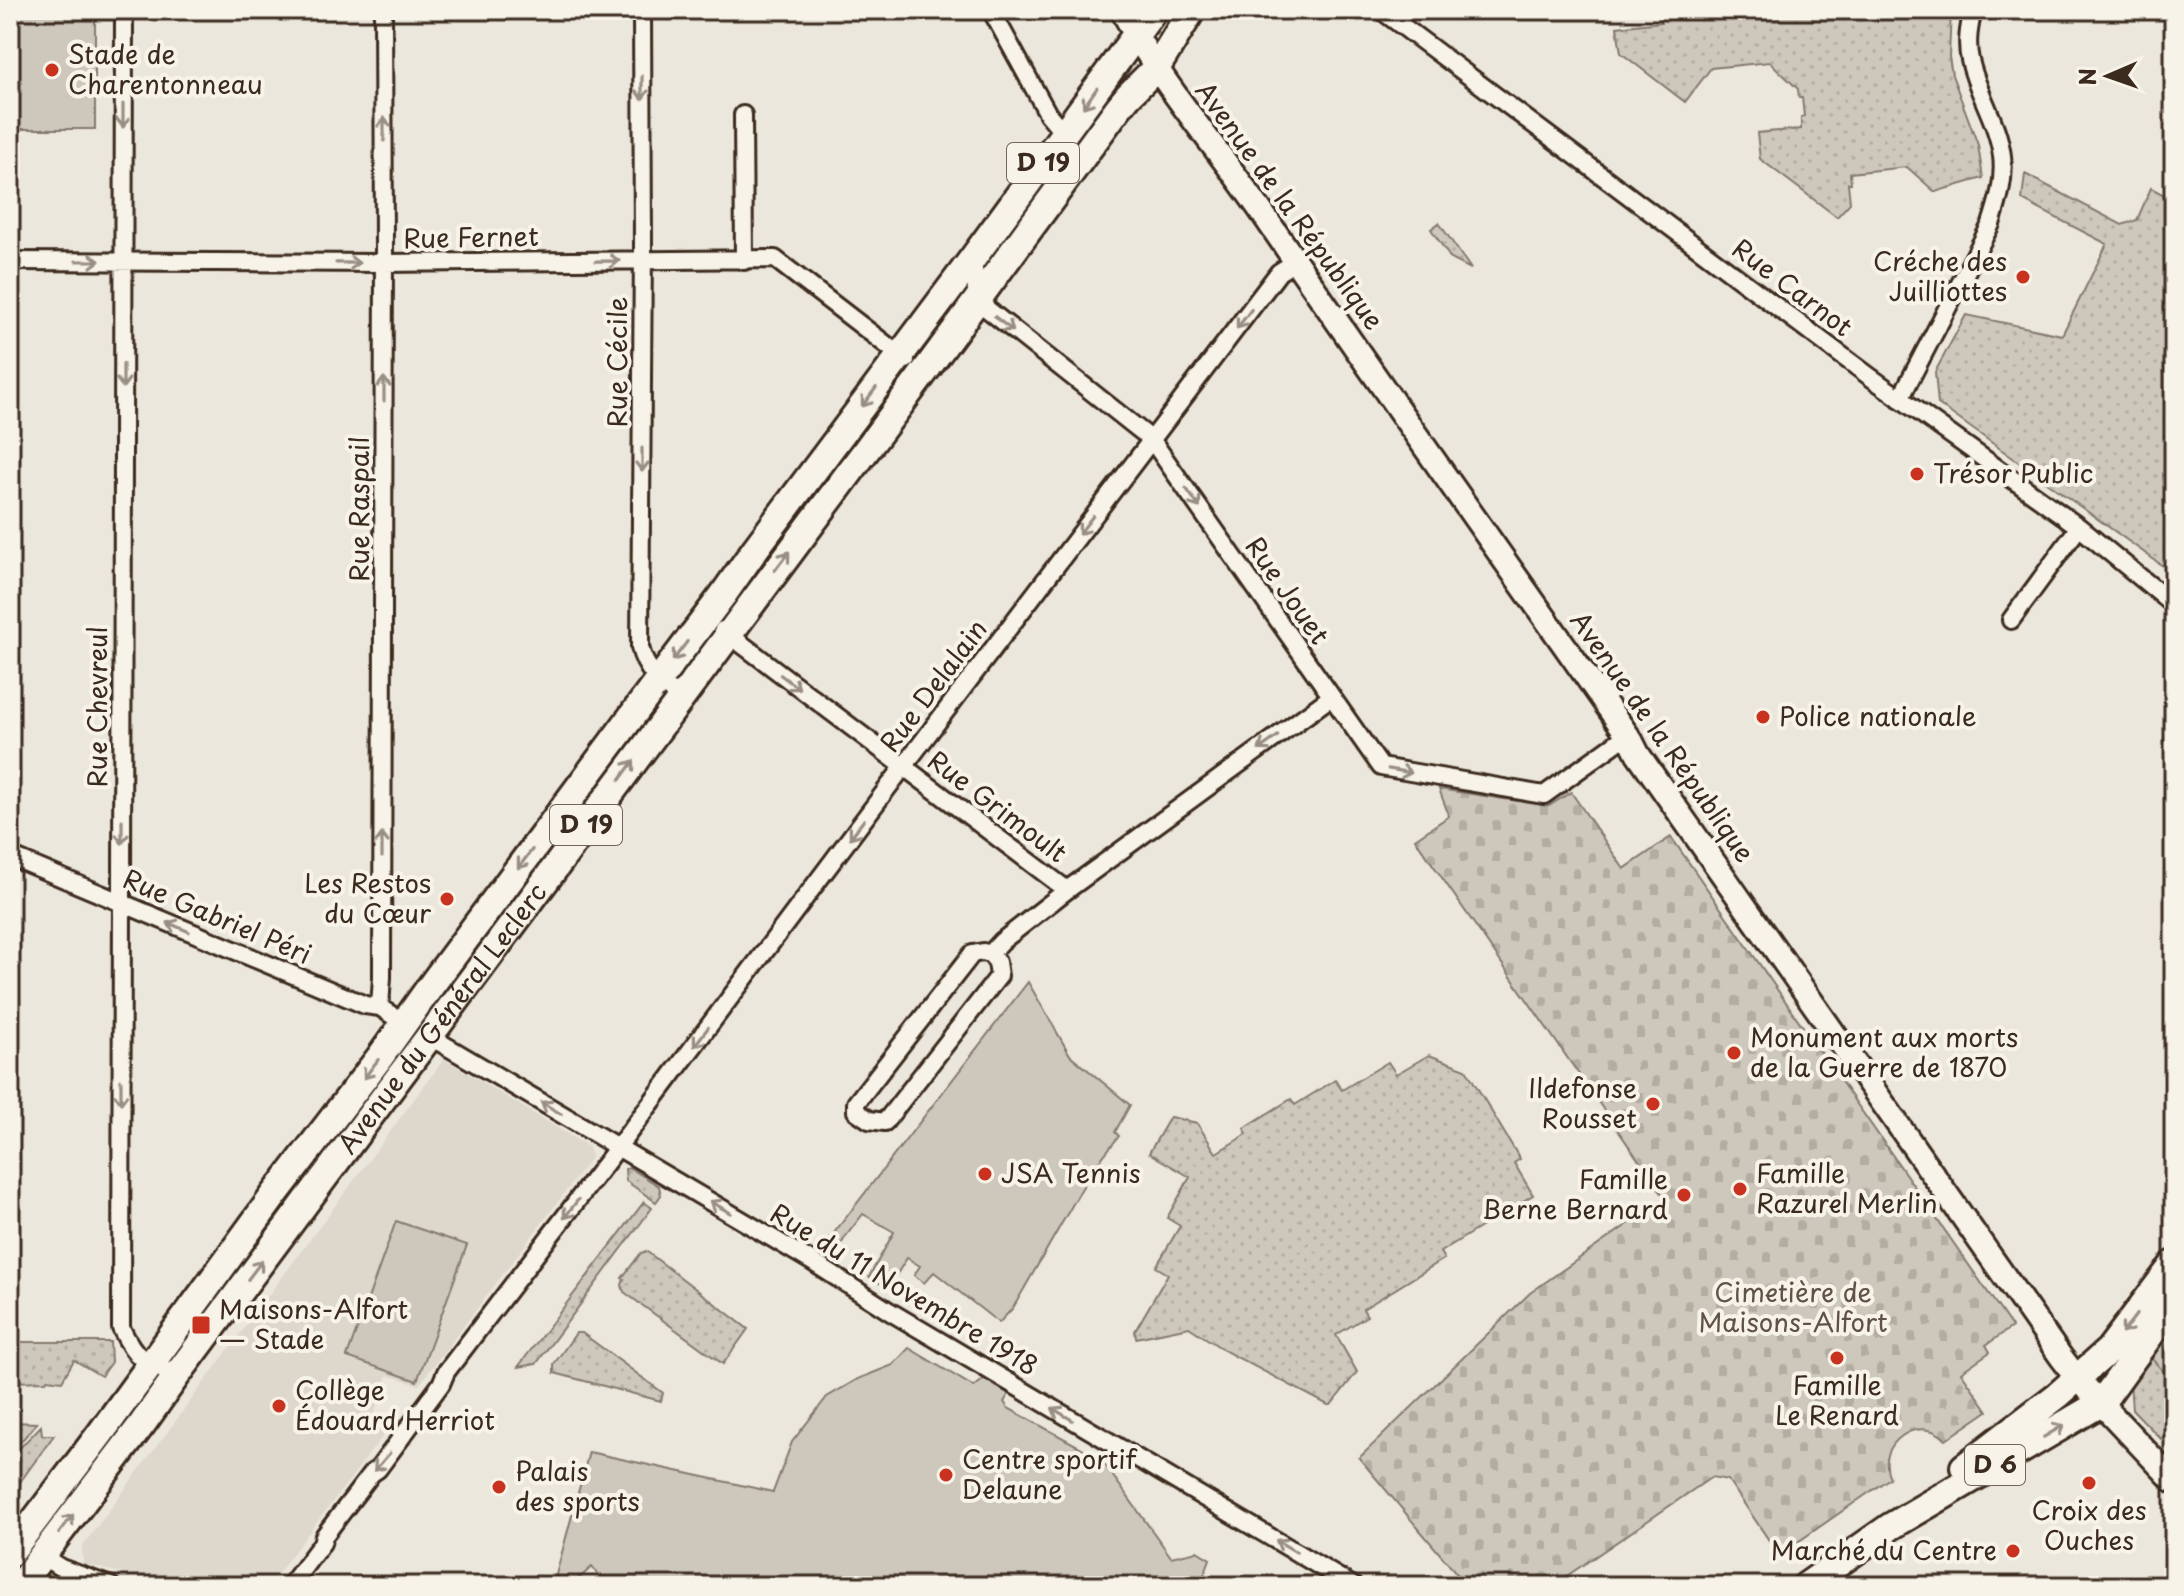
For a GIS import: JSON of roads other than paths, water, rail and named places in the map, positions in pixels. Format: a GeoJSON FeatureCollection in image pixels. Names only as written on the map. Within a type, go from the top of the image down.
{"type":"FeatureCollection","features":[{"type":"Feature","properties":{"kind":"main road","name":"Avenue de la République"},"geometry":{"type":"LineString","coordinates":[[1122,10],[1170,88],[1258,207],[2061,1357],[2174,1481]]}},
{"type":"Feature","properties":{"kind":"main road","name":"Avenue du Général Leclerc"},"geometry":{"type":"LineString","coordinates":[[18,1543],[1154,10]]}},
{"type":"Feature","properties":{"kind":"main road","name":"Avenue du Général Leclerc"},"geometry":{"type":"LineString","coordinates":[[19,1586],[1128,96],[1157,67],[1192,10]]}},
{"type":"Feature","properties":{"kind":"main road"},"geometry":{"type":"LineString","coordinates":[[403,1023],[429,1036]]}},
{"type":"Feature","properties":{"kind":"main road","name":"D 6"},"geometry":{"type":"LineString","coordinates":[[1890,1527],[1933,1489],[2078,1379],[2109,1350],[2174,1264]]}},
{"type":"Feature","properties":{"kind":"main road","name":"D 6"},"geometry":{"type":"LineString","coordinates":[[1806,1586],[1890,1527],[2101,1403],[2174,1302]]}},
{"type":"Feature","properties":{"kind":"main road"},"geometry":{"type":"LineString","coordinates":[[18,1543],[42,1556]]}},
{"type":"Feature","properties":{"kind":"street","name":"Rue Chevreul"},"geometry":{"type":"LineString","coordinates":[[124,10],[121,1328],[130,1347],[149,1365]]}},
{"type":"Feature","properties":{"kind":"street","name":"Rue Raspail"},"geometry":{"type":"LineString","coordinates":[[380,1007],[383,10]]}},
{"type":"Feature","properties":{"kind":"street","name":"Rue Cécile"},"geometry":{"type":"LineString","coordinates":[[642,10],[640,647],[646,664],[658,681],[680,698]]}},
{"type":"Feature","properties":{"kind":"street"},"geometry":{"type":"LineString","coordinates":[[991,10],[1048,114],[1065,134]]}},
{"type":"Feature","properties":{"kind":"street","name":"Rue Carnot"},"geometry":{"type":"LineString","coordinates":[[1381,10],[1900,399],[2079,527],[2174,605]]}},
{"type":"Feature","properties":{"kind":"street"},"geometry":{"type":"LineString","coordinates":[[1900,399],[1991,224],[2001,194],[2002,157],[1969,56],[1973,10]]}},
{"type":"Feature","properties":{"kind":"street"},"geometry":{"type":"LineString","coordinates":[[743,115],[744,261]]}},
{"type":"Feature","properties":{"kind":"street"},"geometry":{"type":"LineString","coordinates":[[973,258],[977,301]]}},
{"type":"Feature","properties":{"kind":"street","name":"Rue Fernet"},"geometry":{"type":"LineString","coordinates":[[10,261],[384,263],[775,259],[900,355]]}},
{"type":"Feature","properties":{"kind":"street","name":"Rue Delalain"},"geometry":{"type":"LineString","coordinates":[[290,1586],[324,1536],[441,1384],[446,1372],[1151,439],[1279,272],[1295,262]]}},
{"type":"Feature","properties":{"kind":"street","name":"Rue Jouet"},"geometry":{"type":"LineString","coordinates":[[977,301],[1151,439],[1381,767],[1544,795],[1619,741],[1631,740]]}},
{"type":"Feature","properties":{"kind":"street"},"geometry":{"type":"LineString","coordinates":[[900,355],[923,374]]}},
{"type":"Feature","properties":{"kind":"street"},"geometry":{"type":"LineString","coordinates":[[2011,620],[2079,527]]}},
{"type":"Feature","properties":{"kind":"street","name":"Rue Grimoult"},"geometry":{"type":"LineString","coordinates":[[706,617],[1067,890]]}},
{"type":"Feature","properties":{"kind":"street","name":"Rue Grimoult"},"geometry":{"type":"LineString","coordinates":[[990,954],[1067,890],[1331,697]]}},
{"type":"Feature","properties":{"kind":"street","name":"Rue Gabriel Péri"},"geometry":{"type":"LineString","coordinates":[[10,856],[365,1005],[380,1007],[403,1023]]}},
{"type":"Feature","properties":{"kind":"street","name":"Rue Grimoult"},"geometry":{"type":"LineString","coordinates":[[972,954],[990,954],[997,962],[999,976],[885,1122],[869,1120],[856,1111],[856,1103],[972,954]]}},
{"type":"Feature","properties":{"kind":"street","name":"Rue du 11 Novembre 1918"},"geometry":{"type":"LineString","coordinates":[[429,1036],[1353,1586]]}},
{"type":"Feature","properties":{"kind":"street"},"geometry":{"type":"LineString","coordinates":[[149,1365],[177,1375]]}},
{"type":"Feature","properties":{"kind":"street"},"geometry":{"type":"LineString","coordinates":[[42,1556],[61,1568],[111,1586]]}},
{"type":"Feature","properties":{"kind":"place","name":"Stade de Charentonneau"},"geometry":{"type":"Point","coordinates":[52,70]}},
{"type":"Feature","properties":{"kind":"place","name":"Créche des Juilliottes"},"geometry":{"type":"Point","coordinates":[2023,277]}},
{"type":"Feature","properties":{"kind":"place","name":"Trésor Public"},"geometry":{"type":"Point","coordinates":[1917,474]}},
{"type":"Feature","properties":{"kind":"place","name":"Police nationale"},"geometry":{"type":"Point","coordinates":[1763,717]}},
{"type":"Feature","properties":{"kind":"place","name":"Les Restos du Cœur"},"geometry":{"type":"Point","coordinates":[447,899]}},
{"type":"Feature","properties":{"kind":"place","name":"Monument aux morts de la Guerre de 1870"},"geometry":{"type":"Point","coordinates":[1734,1053]}},
{"type":"Feature","properties":{"kind":"place","name":"Ildefonse Rousset"},"geometry":{"type":"Point","coordinates":[1653,1104]}},
{"type":"Feature","properties":{"kind":"place","name":"JSA Tennis"},"geometry":{"type":"Point","coordinates":[985,1174]}},
{"type":"Feature","properties":{"kind":"place","name":"Famille Razurel Merlin"},"geometry":{"type":"Point","coordinates":[1740,1189]}},
{"type":"Feature","properties":{"kind":"place","name":"Famille Berne Bernard"},"geometry":{"type":"Point","coordinates":[1684,1195]}},
{"type":"Feature","properties":{"kind":"place","name":"Maisons-Alfort — Stade"},"geometry":{"type":"Point","coordinates":[201,1325]}},
{"type":"Feature","properties":{"kind":"place","name":"Famille Le Renard"},"geometry":{"type":"Point","coordinates":[1837,1358]}},
{"type":"Feature","properties":{"kind":"place","name":"Collège Édouard Herriot"},"geometry":{"type":"Point","coordinates":[279,1406]}},
{"type":"Feature","properties":{"kind":"place","name":"Centre sportif Delaune"},"geometry":{"type":"Point","coordinates":[946,1475]}},
{"type":"Feature","properties":{"kind":"place","name":"Croix des Ouches"},"geometry":{"type":"Point","coordinates":[2089,1483]}},
{"type":"Feature","properties":{"kind":"place","name":"Palais des sports"},"geometry":{"type":"Point","coordinates":[499,1487]}},
{"type":"Feature","properties":{"kind":"place","name":"Marché du Centre"},"geometry":{"type":"Point","coordinates":[2013,1551]}},
{"type":"Feature","properties":{"kind":"park label","name":"Cimetière de Maisons-Alfort"},"geometry":{"type":"Point","coordinates":[1793,1308]}}]}
